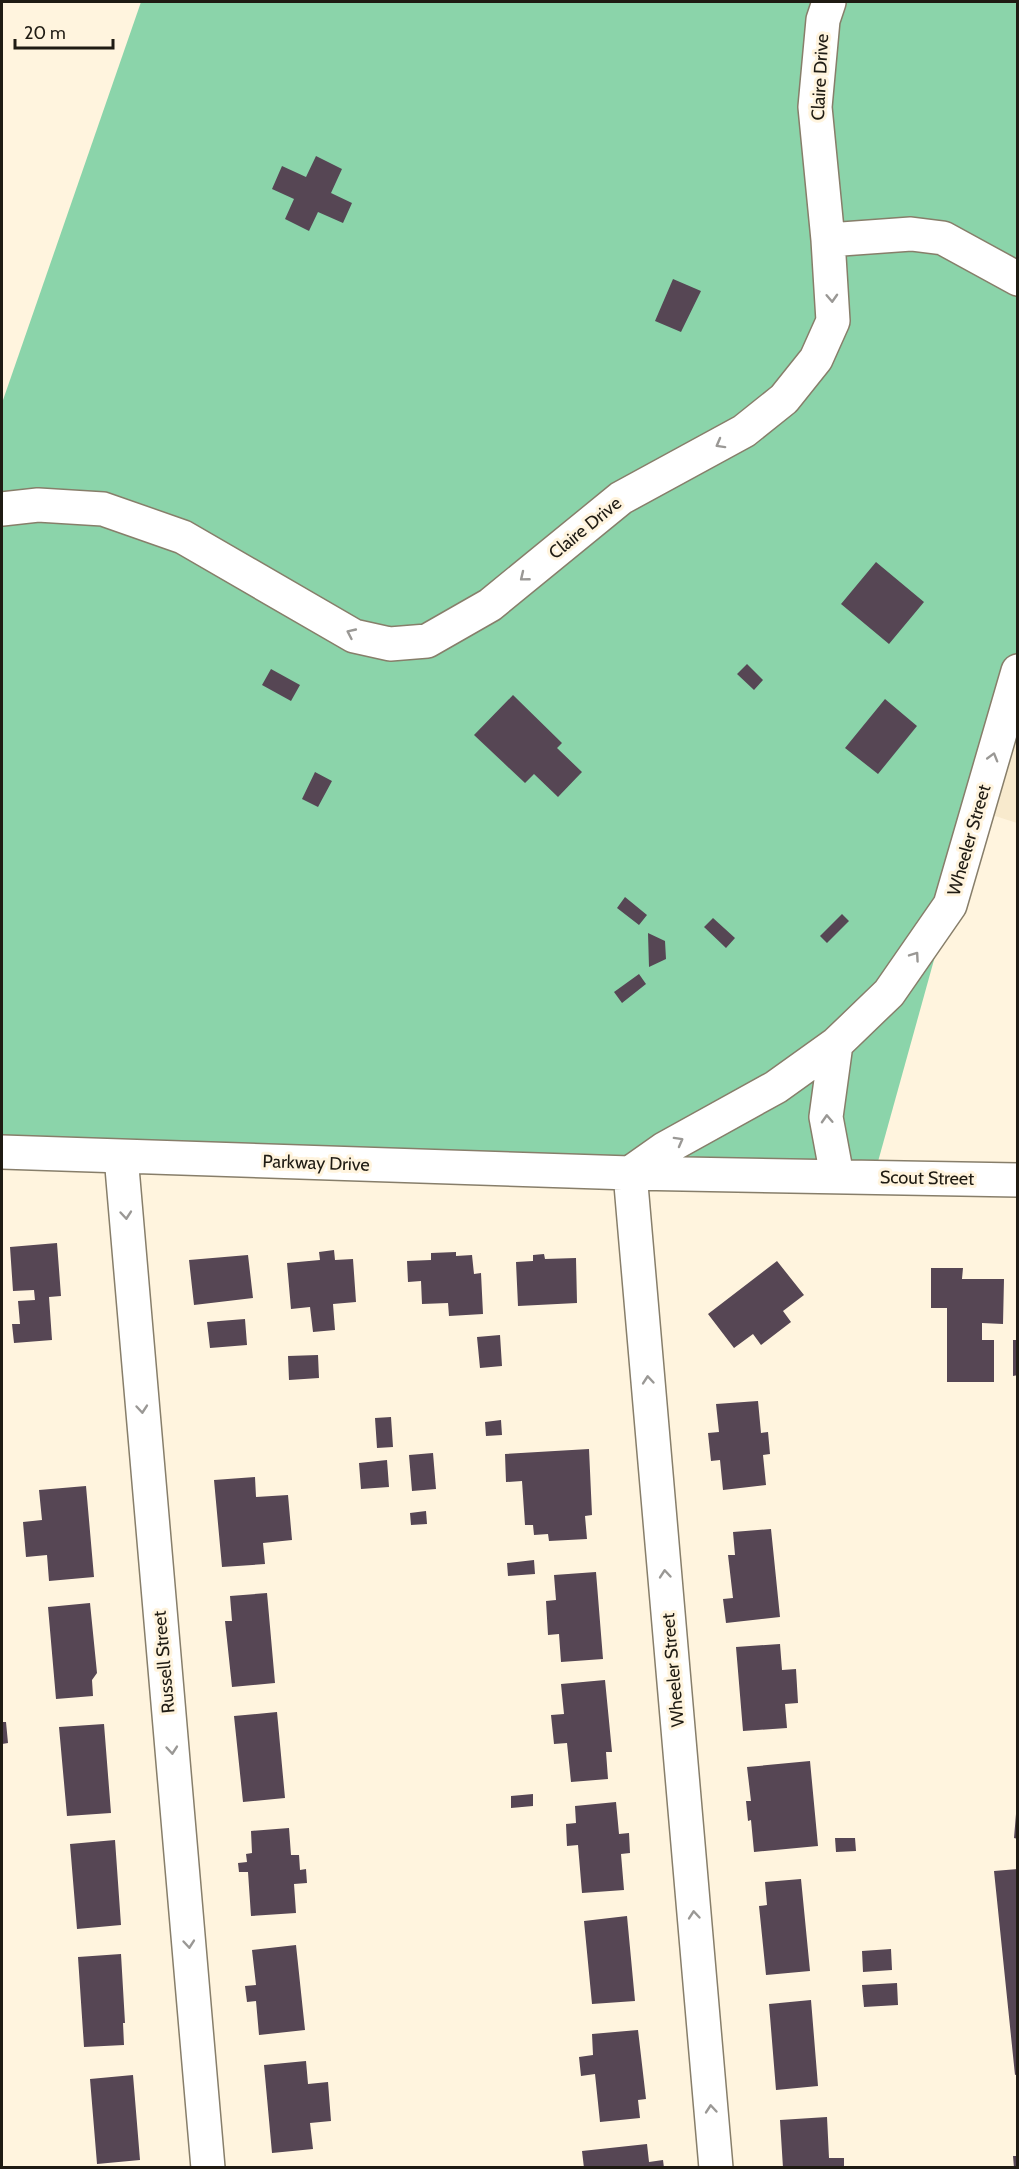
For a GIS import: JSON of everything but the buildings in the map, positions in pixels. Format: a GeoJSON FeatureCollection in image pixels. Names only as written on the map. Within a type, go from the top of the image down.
{"type":"FeatureCollection","features":[{"type":"Feature","properties":{"kind":"street","name":"Claire Drive"},"geometry":{"type":"LineString","coordinates":[[2,509],[38,505],[104,509],[183,537],[354,636],[390,644],[427,641],[490,605],[621,498],[744,431],[784,399],[816,359],[833,321],[828,240],[815,107],[823,20],[829,2]]}},
{"type":"Feature","properties":{"kind":"street"},"geometry":{"type":"LineString","coordinates":[[828,240],[911,234],[943,238],[1017,279]]}},
{"type":"Feature","properties":{"kind":"street","name":"Wheeler Street"},"geometry":{"type":"LineString","coordinates":[[716,2168],[630,1173],[664,1149],[776,1087],[836,1044],[889,993],[951,905],[1017,671]]}},
{"type":"Feature","properties":{"kind":"street"},"geometry":{"type":"LineString","coordinates":[[630,1173],[837,1176],[826,1117],[836,1044]]}},
{"type":"Feature","properties":{"kind":"street","name":"Parkway Drive"},"geometry":{"type":"LineString","coordinates":[[2,1152],[630,1173]]}},
{"type":"Feature","properties":{"kind":"street","name":"Russell Street"},"geometry":{"type":"LineString","coordinates":[[120,1156],[208,2168]]}},
{"type":"Feature","properties":{"kind":"street","name":"Scout Street"},"geometry":{"type":"LineString","coordinates":[[837,1176],[1017,1180]]}},
{"type":"Feature","properties":{"kind":"shaded area"},"geometry":{"type":"Polygon","coordinates":[[[1017,726],[1017,823],[992,815],[1017,726]]]}},
{"type":"Feature","properties":{"kind":"green space"},"geometry":{"type":"Polygon","coordinates":[[[141,2],[1017,2],[1017,649],[972,823],[874,1176],[2,1144],[2,403],[141,2]]]}}]}
